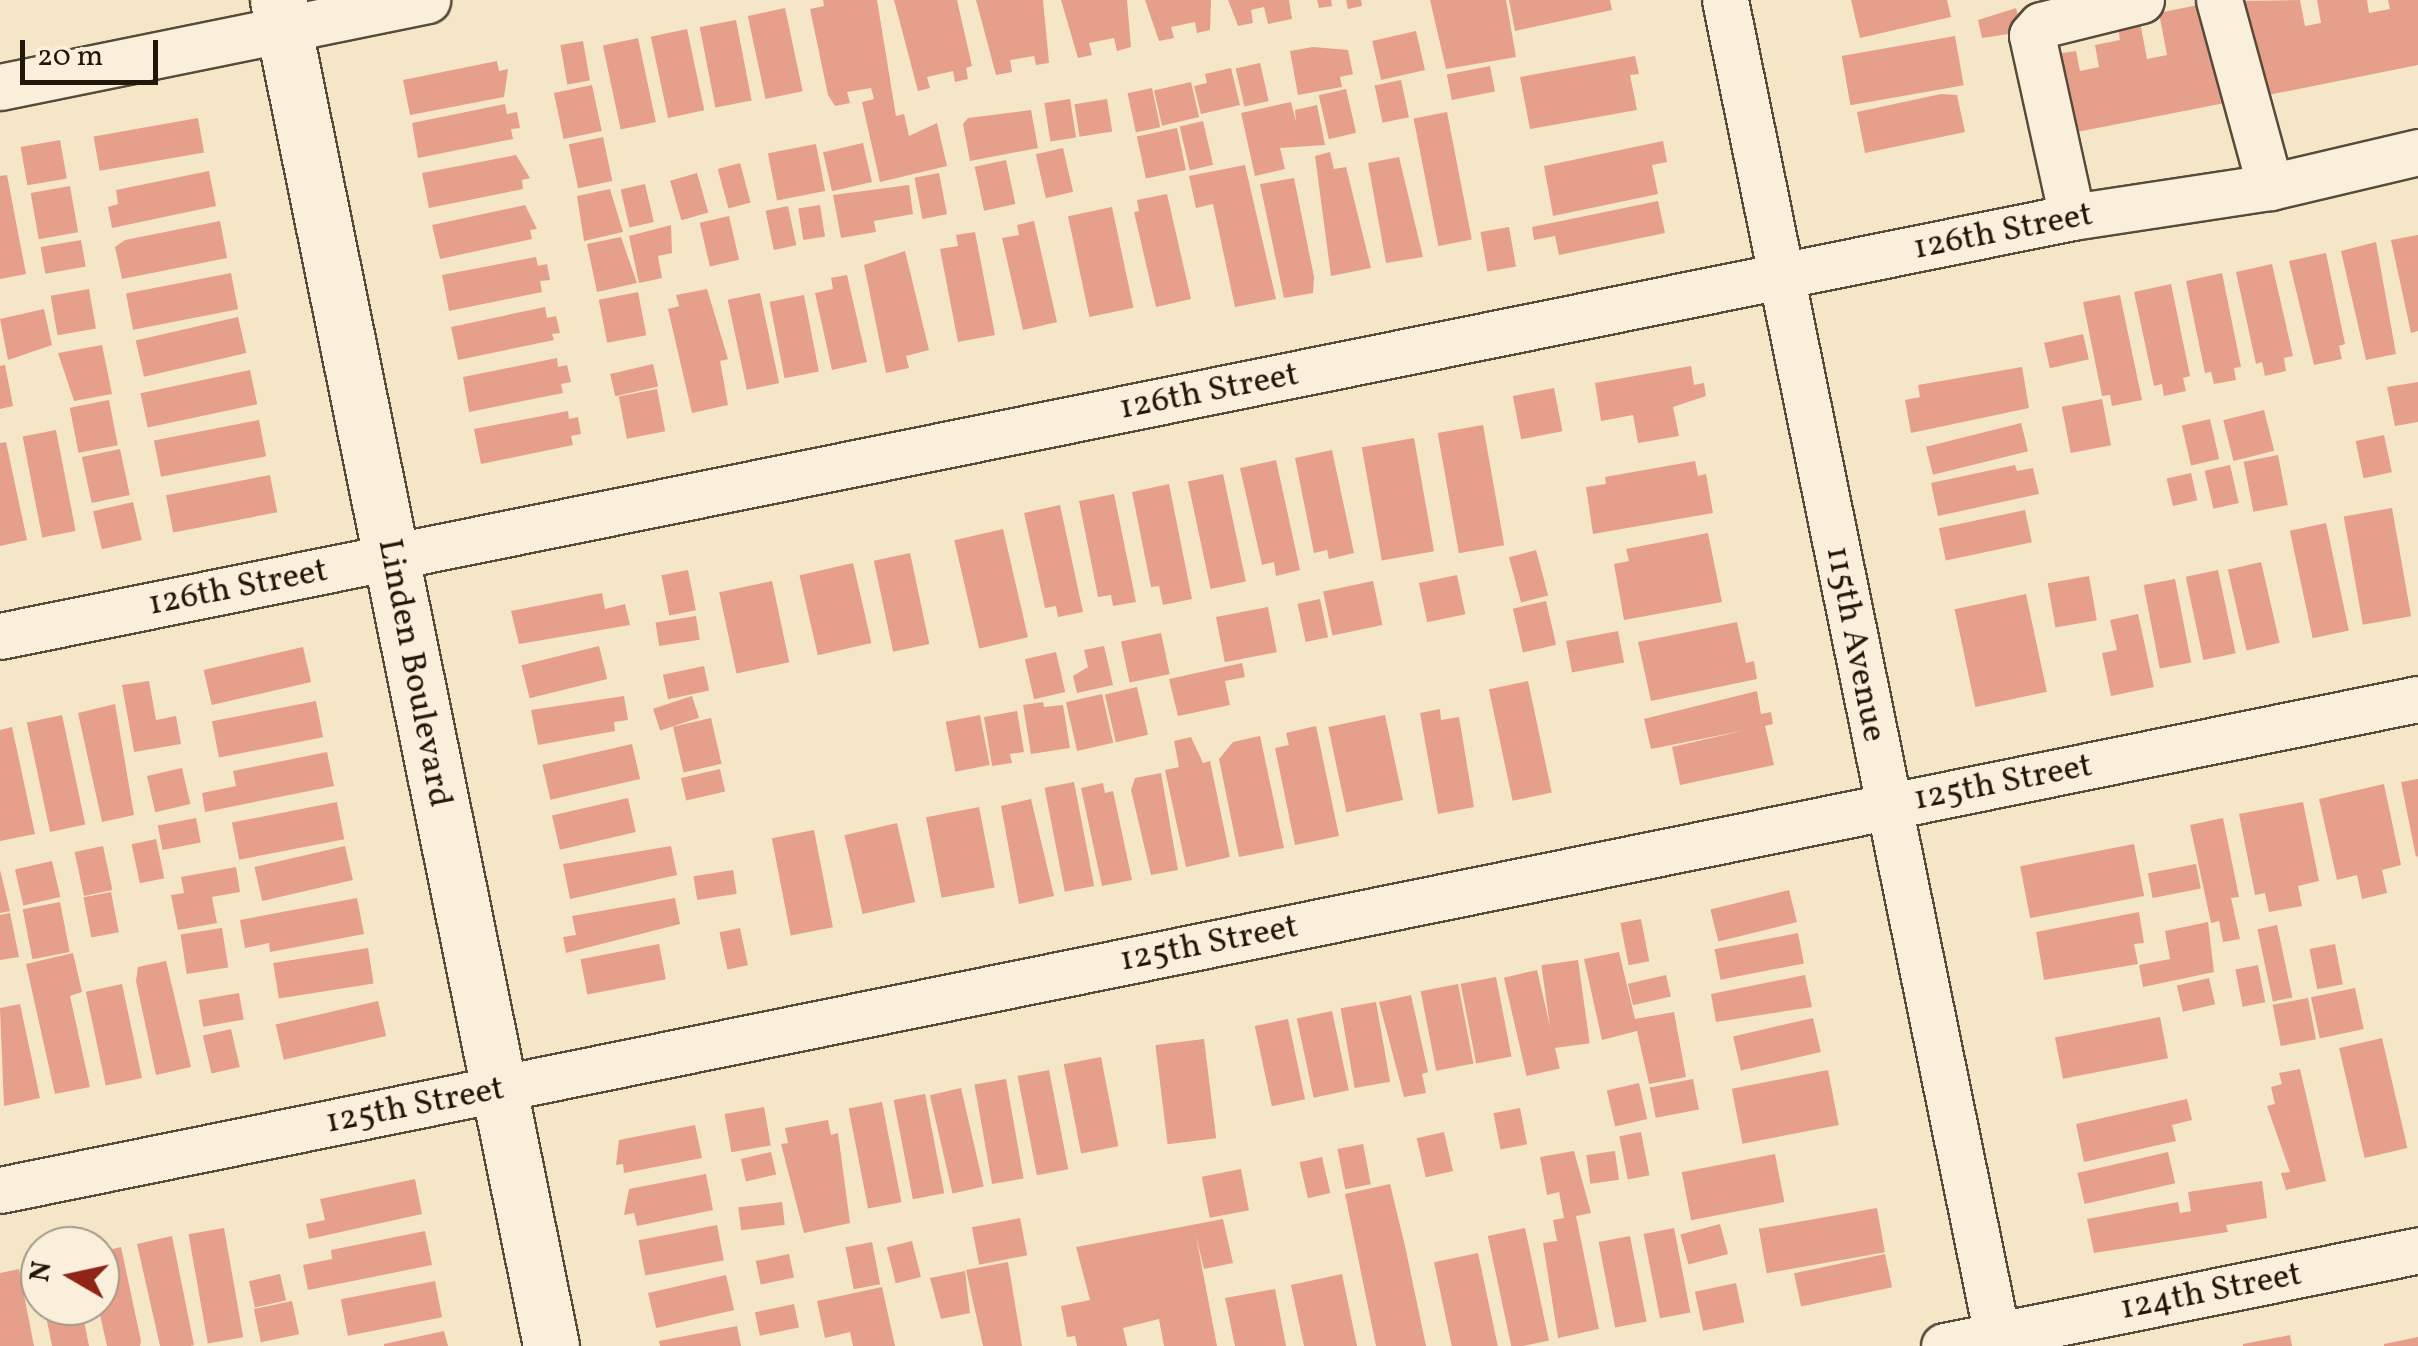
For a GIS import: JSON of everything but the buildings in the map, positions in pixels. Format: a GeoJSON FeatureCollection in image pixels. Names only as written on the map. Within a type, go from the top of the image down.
{"type":"FeatureCollection","features":[{"type":"Feature","properties":{"kind":"main road","name":"Linden Boulevard"},"geometry":{"type":"LineString","coordinates":[[281,14],[551,1346]]}},
{"type":"Feature","properties":{"kind":"street"},"geometry":{"type":"LineString","coordinates":[[0,87],[281,14],[427,0]]}},
{"type":"Feature","properties":{"kind":"street","name":"115th Avenue"},"geometry":{"type":"LineString","coordinates":[[1725,0],[1998,1341]]}},
{"type":"Feature","properties":{"kind":"street"},"geometry":{"type":"LineString","coordinates":[[2072,217],[2032,35],[2042,25],[2141,0]]}},
{"type":"Feature","properties":{"kind":"street"},"geometry":{"type":"LineString","coordinates":[[2218,0],[2270,187]]}},
{"type":"Feature","properties":{"kind":"street","name":"126th Street"},"geometry":{"type":"LineString","coordinates":[[0,636],[2072,217],[2270,187],[2418,152]]}},
{"type":"Feature","properties":{"kind":"street","name":"125th Street"},"geometry":{"type":"LineString","coordinates":[[0,1190],[2418,699]]}},
{"type":"Feature","properties":{"kind":"street","name":"124th Street"},"geometry":{"type":"LineString","coordinates":[[1944,1346],[1998,1341],[2418,1250]]}}]}
